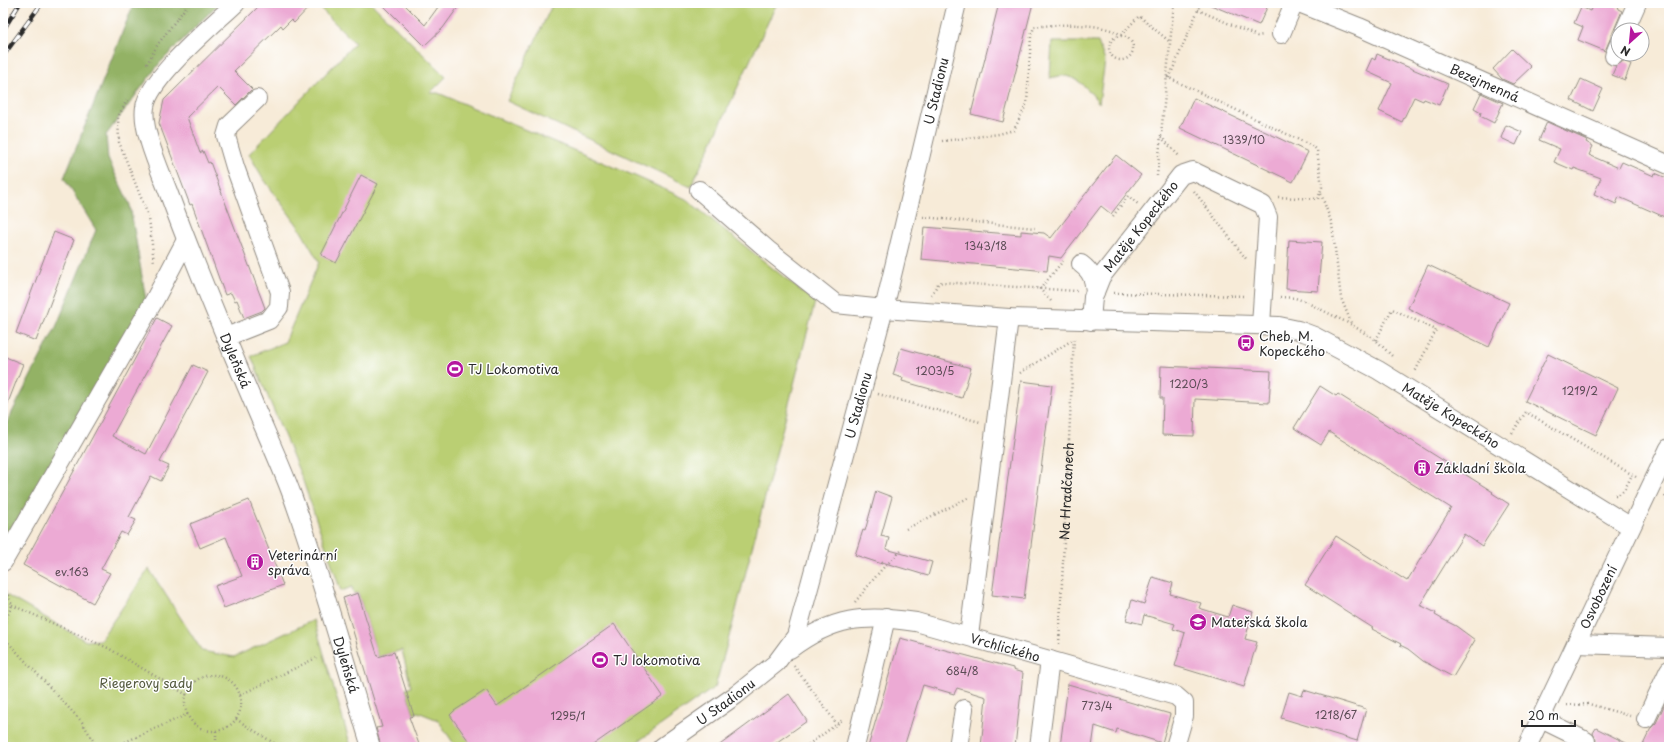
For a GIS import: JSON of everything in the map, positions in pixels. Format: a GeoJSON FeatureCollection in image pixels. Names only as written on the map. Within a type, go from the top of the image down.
{"type":"FeatureCollection","features":[{"type":"Feature","properties":{"kind":"street","name":"Dyleňská"},"geometry":{"type":"LineString","coordinates":[[236,3],[164,73],[148,95],[144,111],[148,134],[186,240],[292,494],[324,590],[371,747]]}},
{"type":"Feature","properties":{"kind":"street","name":"U Stadionu"},"geometry":{"type":"LineString","coordinates":[[662,747],[736,695],[776,663],[785,653],[796,636],[884,309],[957,3]]}},
{"type":"Feature","properties":{"kind":"street"},"geometry":{"type":"LineString","coordinates":[[1281,34],[1294,3]]}},
{"type":"Feature","properties":{"kind":"street","name":"Bezejmenná"},"geometry":{"type":"LineString","coordinates":[[1299,3],[1359,27],[1669,165]]}},
{"type":"Feature","properties":{"kind":"street"},"geometry":{"type":"LineString","coordinates":[[1629,22],[1637,3]]}},
{"type":"Feature","properties":{"kind":"street"},"geometry":{"type":"LineString","coordinates":[[226,337],[269,320],[279,307],[280,292],[235,167],[226,136],[229,126],[257,99]]}},
{"type":"Feature","properties":{"kind":"street"},"geometry":{"type":"LineString","coordinates":[[1193,171],[1263,205],[1268,217],[1262,325]]}},
{"type":"Feature","properties":{"kind":"street","name":"Matěje Kopeckého"},"geometry":{"type":"LineString","coordinates":[[1083,321],[1102,277],[1181,175],[1193,171]]}},
{"type":"Feature","properties":{"kind":"street","name":"Matěje Kopeckého"},"geometry":{"type":"LineString","coordinates":[[699,190],[768,250],[836,304],[1009,318],[1262,325],[1279,326],[1298,330],[1314,336],[1372,367],[1631,527]]}},
{"type":"Feature","properties":{"kind":"street"},"geometry":{"type":"LineString","coordinates":[[3,562],[155,299],[186,240]]}},
{"type":"Feature","properties":{"kind":"street"},"geometry":{"type":"LineString","coordinates":[[1073,261],[1091,273],[1094,280],[1095,292]]}},
{"type":"Feature","properties":{"kind":"street"},"geometry":{"type":"LineString","coordinates":[[969,636],[1009,318]]}},
{"type":"Feature","properties":{"kind":"street","name":"Osvobození"},"geometry":{"type":"LineString","coordinates":[[1527,747],[1669,448]]}},
{"type":"Feature","properties":{"kind":"street"},"geometry":{"type":"LineString","coordinates":[[855,747],[886,618]]}},
{"type":"Feature","properties":{"kind":"street","name":"Vrchlického"},"geometry":{"type":"LineString","coordinates":[[785,653],[821,628],[840,621],[886,618],[916,622],[1176,696],[1184,703],[1184,716],[1175,747]]}},
{"type":"Feature","properties":{"kind":"street"},"geometry":{"type":"LineString","coordinates":[[1576,644],[1669,647]]}},
{"type":"Feature","properties":{"kind":"street"},"geometry":{"type":"LineString","coordinates":[[1039,747],[1054,661]]}},
{"type":"Feature","properties":{"kind":"street"},"geometry":{"type":"LineString","coordinates":[[1646,720],[1669,670]]}},
{"type":"Feature","properties":{"kind":"street"},"geometry":{"type":"LineString","coordinates":[[958,747],[964,709]]}},
{"type":"Feature","properties":{"kind":"street"},"geometry":{"type":"LineString","coordinates":[[1544,713],[1586,740]]}},
{"type":"Feature","properties":{"kind":"path"},"geometry":{"type":"LineString","coordinates":[[1157,177],[1168,77],[1174,3]]}},
{"type":"Feature","properties":{"kind":"path"},"geometry":{"type":"LineString","coordinates":[[1168,77],[1201,3]]}},
{"type":"Feature","properties":{"kind":"path"},"geometry":{"type":"LineString","coordinates":[[1198,10],[1258,36],[1281,34]]}},
{"type":"Feature","properties":{"kind":"path"},"geometry":{"type":"LineString","coordinates":[[937,142],[999,134],[1014,130],[1027,103],[1031,36],[1034,27],[1046,25],[1100,26],[1114,30],[1121,35],[1127,37],[1131,42],[1132,47],[1128,57],[1124,60],[1118,60],[1110,53],[1109,47],[1111,40],[1115,36],[1121,35],[1139,16],[1170,42]]}},
{"type":"Feature","properties":{"kind":"path"},"geometry":{"type":"LineString","coordinates":[[1168,77],[1314,147],[1317,150],[1322,187],[1321,194],[1318,199],[1278,197],[1273,194]]}},
{"type":"Feature","properties":{"kind":"path"},"geometry":{"type":"LineString","coordinates":[[1161,137],[1193,171],[1191,180],[1195,194],[1264,283]]}},
{"type":"Feature","properties":{"kind":"path"},"geometry":{"type":"LineString","coordinates":[[1321,194],[1332,224],[1341,298],[1352,325]]}},
{"type":"Feature","properties":{"kind":"path"},"geometry":{"type":"LineString","coordinates":[[1113,216],[1128,196],[1150,214]]}},
{"type":"Feature","properties":{"kind":"path"},"geometry":{"type":"LineString","coordinates":[[919,217],[1034,228]]}},
{"type":"Feature","properties":{"kind":"path"},"geometry":{"type":"LineString","coordinates":[[1040,288],[1073,261]]}},
{"type":"Feature","properties":{"kind":"path"},"geometry":{"type":"LineString","coordinates":[[924,312],[929,298],[938,284],[942,282],[1095,292]]}},
{"type":"Feature","properties":{"kind":"path"},"geometry":{"type":"LineString","coordinates":[[1376,340],[1392,309],[1436,330],[1414,374]]}},
{"type":"Feature","properties":{"kind":"path","name":"Na Hradčanech"},"geometry":{"type":"LineString","coordinates":[[1054,661],[1074,339],[1083,321]]}},
{"type":"Feature","properties":{"kind":"path"},"geometry":{"type":"LineString","coordinates":[[1001,385],[1074,339]]}},
{"type":"Feature","properties":{"kind":"path"},"geometry":{"type":"LineString","coordinates":[[862,389],[996,426]]}},
{"type":"Feature","properties":{"kind":"path"},"geometry":{"type":"LineString","coordinates":[[1520,420],[1526,412],[1638,479]]}},
{"type":"Feature","properties":{"kind":"path"},"geometry":{"type":"LineString","coordinates":[[1512,433],[1519,437]]}},
{"type":"Feature","properties":{"kind":"path"},"geometry":{"type":"LineString","coordinates":[[1612,495],[1618,495],[1623,492],[1632,475]]}},
{"type":"Feature","properties":{"kind":"path"},"geometry":{"type":"LineString","coordinates":[[906,530],[988,488]]}},
{"type":"Feature","properties":{"kind":"path"},"geometry":{"type":"LineString","coordinates":[[840,621],[882,569],[901,551]]}},
{"type":"Feature","properties":{"kind":"path"},"geometry":{"type":"LineString","coordinates":[[3,584],[12,605],[108,648],[187,695]]}},
{"type":"Feature","properties":{"kind":"path"},"geometry":{"type":"LineString","coordinates":[[3,627],[12,605]]}},
{"type":"Feature","properties":{"kind":"path"},"geometry":{"type":"LineString","coordinates":[[3,637],[82,722],[97,747]]}},
{"type":"Feature","properties":{"kind":"path"},"geometry":{"type":"LineString","coordinates":[[785,653],[837,724]]}},
{"type":"Feature","properties":{"kind":"path"},"geometry":{"type":"LineString","coordinates":[[240,695],[316,658]]}},
{"type":"Feature","properties":{"kind":"path"},"geometry":{"type":"LineString","coordinates":[[204,677],[222,677],[236,687],[240,695],[240,712],[236,719],[224,729],[216,731],[207,730],[192,722],[186,705],[187,695],[196,681],[204,677]]}},
{"type":"Feature","properties":{"kind":"path"},"geometry":{"type":"LineString","coordinates":[[805,747],[866,704]]}},
{"type":"Feature","properties":{"kind":"path"},"geometry":{"type":"LineString","coordinates":[[1544,713],[1589,704],[1646,720]]}},
{"type":"Feature","properties":{"kind":"path"},"geometry":{"type":"LineString","coordinates":[[114,747],[188,714]]}},
{"type":"Feature","properties":{"kind":"path"},"geometry":{"type":"LineString","coordinates":[[236,719],[280,747]]}},
{"type":"Feature","properties":{"kind":"path"},"geometry":{"type":"LineString","coordinates":[[216,731],[216,747]]}},
{"type":"Feature","properties":{"kind":"green space"},"geometry":{"type":"Polygon","coordinates":[[[134,3],[219,3],[159,64],[106,135],[108,159],[130,205],[146,300],[3,551],[3,430],[56,327],[96,230],[64,178],[134,3]]]}},
{"type":"Feature","properties":{"kind":"green space"},"geometry":{"type":"Polygon","coordinates":[[[315,3],[371,3],[446,77],[430,93],[438,93],[686,199],[815,302],[715,687],[630,747],[456,747],[438,720],[418,712],[414,714],[406,689],[411,687],[402,650],[378,657],[358,593],[354,594],[352,587],[341,591],[302,478],[251,356],[285,342],[319,262],[298,226],[263,178],[249,154],[355,43],[315,3]]]}},
{"type":"Feature","properties":{"kind":"green space"},"geometry":{"type":"Polygon","coordinates":[[[553,3],[777,3],[691,187],[507,101],[553,3]]]}},
{"type":"Feature","properties":{"kind":"green space"},"geometry":{"type":"Polygon","coordinates":[[[1052,42],[1098,42],[1105,61],[1099,103],[1080,82],[1075,79],[1063,76],[1050,78],[1052,42]]]}},
{"type":"Feature","properties":{"kind":"green space","name":"Riegerovy sady"},"geometry":{"type":"Polygon","coordinates":[[[149,569],[202,651],[234,657],[314,620],[351,747],[3,747],[3,600],[6,595],[86,641],[100,640],[149,569]]]}},
{"type":"Feature","properties":{"kind":"building"},"geometry":{"type":"Polygon","coordinates":[[[262,3],[313,3],[294,23],[291,20],[283,28],[281,25],[234,71],[252,89],[236,105],[218,87],[187,117],[200,153],[203,151],[208,163],[210,162],[265,308],[262,311],[244,318],[237,300],[235,301],[231,293],[225,295],[192,204],[190,205],[159,123],[164,100],[262,3]]]}},
{"type":"Feature","properties":{"kind":"building"},"geometry":{"type":"Polygon","coordinates":[[[381,3],[403,3],[425,25],[441,3],[461,3],[443,28],[424,46],[381,3]]]}},
{"type":"Feature","properties":{"kind":"building"},"geometry":{"type":"Polygon","coordinates":[[[999,3],[1033,3],[1003,122],[971,114],[999,3]]]}},
{"type":"Feature","properties":{"kind":"building"},"geometry":{"type":"Polygon","coordinates":[[[1206,3],[1269,3],[1259,25],[1206,3]]]}},
{"type":"Feature","properties":{"kind":"building"},"geometry":{"type":"Polygon","coordinates":[[[1594,3],[1610,3],[1617,6],[1618,9],[1622,11],[1617,22],[1610,22],[1610,39],[1605,51],[1578,40],[1583,27],[1574,23],[1581,7],[1590,11],[1594,3]]]}},
{"type":"Feature","properties":{"kind":"building"},"geometry":{"type":"Polygon","coordinates":[[[1512,49],[1531,67],[1513,84],[1502,79],[1493,69],[1512,49]]]}},
{"type":"Feature","properties":{"kind":"building"},"geometry":{"type":"Polygon","coordinates":[[[1377,54],[1448,84],[1439,105],[1414,97],[1402,122],[1379,111],[1392,83],[1366,71],[1372,58],[1375,60],[1377,54]]]}},
{"type":"Feature","properties":{"kind":"building"},"geometry":{"type":"Polygon","coordinates":[[[1622,62],[1631,64],[1625,80],[1612,75],[1616,66],[1622,62]]]}},
{"type":"Feature","properties":{"kind":"building"},"geometry":{"type":"Polygon","coordinates":[[[1581,79],[1603,89],[1593,111],[1571,100],[1581,79]]]}},
{"type":"Feature","properties":{"kind":"building"},"geometry":{"type":"Polygon","coordinates":[[[1481,93],[1503,103],[1494,123],[1480,116],[1481,112],[1474,108],[1481,93]]]}},
{"type":"Feature","properties":{"kind":"building"},"geometry":{"type":"Polygon","coordinates":[[[1194,98],[1308,152],[1293,182],[1180,128],[1194,98]]]}},
{"type":"Feature","properties":{"kind":"building"},"geometry":{"type":"Polygon","coordinates":[[[1547,122],[1587,140],[1586,142],[1593,146],[1589,155],[1619,168],[1622,162],[1654,176],[1655,173],[1669,179],[1669,219],[1619,197],[1616,204],[1594,194],[1601,178],[1574,168],[1573,170],[1554,162],[1560,149],[1539,140],[1547,122]]]}},
{"type":"Feature","properties":{"kind":"building"},"geometry":{"type":"Polygon","coordinates":[[[1506,125],[1522,132],[1516,145],[1501,138],[1506,125]]]}},
{"type":"Feature","properties":{"kind":"building"},"geometry":{"type":"Polygon","coordinates":[[[1116,155],[1141,175],[1111,214],[1101,206],[1061,258],[1049,256],[1047,271],[921,259],[924,227],[1021,235],[1021,231],[1044,233],[1051,238],[1116,155]]]}},
{"type":"Feature","properties":{"kind":"building"},"geometry":{"type":"Polygon","coordinates":[[[361,175],[378,184],[336,263],[321,255],[361,175]]]}},
{"type":"Feature","properties":{"kind":"building"},"geometry":{"type":"Polygon","coordinates":[[[54,232],[74,240],[36,341],[16,333],[54,232]]]}},
{"type":"Feature","properties":{"kind":"building"},"geometry":{"type":"Polygon","coordinates":[[[1289,240],[1322,242],[1318,291],[1286,289],[1289,240]]]}},
{"type":"Feature","properties":{"kind":"building"},"geometry":{"type":"Polygon","coordinates":[[[1428,265],[1509,303],[1489,347],[1443,325],[1442,326],[1408,308],[1428,265]]]}},
{"type":"Feature","properties":{"kind":"building"},"geometry":{"type":"Polygon","coordinates":[[[157,318],[172,326],[112,436],[146,454],[193,365],[208,372],[160,462],[169,466],[161,481],[151,476],[129,517],[136,520],[127,535],[121,532],[101,569],[110,573],[93,603],[23,565],[157,318]]]}},
{"type":"Feature","properties":{"kind":"building"},"geometry":{"type":"Polygon","coordinates":[[[901,348],[971,368],[962,398],[902,381],[903,378],[893,375],[901,348]]]}},
{"type":"Feature","properties":{"kind":"building"},"geometry":{"type":"Polygon","coordinates":[[[1548,354],[1618,388],[1596,435],[1525,401],[1548,354]]]}},
{"type":"Feature","properties":{"kind":"building"},"geometry":{"type":"Polygon","coordinates":[[[3,356],[23,364],[4,413],[3,412],[3,356]]]}},
{"type":"Feature","properties":{"kind":"building"},"geometry":{"type":"Polygon","coordinates":[[[1161,366],[1271,371],[1269,403],[1195,399],[1194,436],[1162,435],[1163,398],[1160,398],[1161,366]]]}},
{"type":"Feature","properties":{"kind":"building"},"geometry":{"type":"Polygon","coordinates":[[[1021,381],[1052,385],[1024,599],[992,595],[1021,381]]]}},
{"type":"Feature","properties":{"kind":"building"},"geometry":{"type":"Polygon","coordinates":[[[1320,386],[1336,396],[1338,394],[1493,492],[1492,493],[1509,504],[1482,546],[1464,534],[1420,605],[1436,613],[1435,615],[1456,626],[1475,640],[1453,677],[1423,661],[1408,649],[1400,645],[1401,644],[1372,629],[1373,628],[1305,585],[1336,536],[1407,581],[1451,508],[1329,432],[1321,445],[1294,428],[1320,386]]]}},
{"type":"Feature","properties":{"kind":"building"},"geometry":{"type":"Polygon","coordinates":[[[876,491],[892,497],[881,536],[889,538],[886,549],[932,562],[928,576],[855,555],[863,530],[865,531],[876,491]]]}},
{"type":"Feature","properties":{"kind":"building","name":"Veterinární správa"},"geometry":{"type":"Polygon","coordinates":[[[249,500],[283,585],[224,608],[215,586],[242,576],[226,537],[200,548],[190,524],[249,500]]]}},
{"type":"Feature","properties":{"kind":"building"},"geometry":{"type":"Polygon","coordinates":[[[1153,577],[1173,583],[1170,594],[1201,603],[1199,608],[1228,617],[1232,605],[1253,612],[1245,639],[1257,642],[1244,687],[1175,666],[1185,633],[1173,629],[1175,624],[1144,615],[1142,624],[1126,620],[1132,600],[1144,604],[1153,577]]]}},
{"type":"Feature","properties":{"kind":"building"},"geometry":{"type":"Polygon","coordinates":[[[358,593],[378,657],[394,652],[414,716],[409,717],[420,747],[381,747],[376,728],[382,727],[343,598],[358,593]]]}},
{"type":"Feature","properties":{"kind":"building","name":"TJ lokomotiva"},"geometry":{"type":"Polygon","coordinates":[[[614,624],[663,696],[590,747],[473,747],[450,715],[486,690],[497,706],[614,624]]]}},
{"type":"Feature","properties":{"kind":"building"},"geometry":{"type":"Polygon","coordinates":[[[900,638],[1013,668],[1013,670],[1023,673],[1015,747],[981,747],[986,697],[957,688],[954,694],[923,685],[904,747],[868,747],[900,638]]]}},
{"type":"Feature","properties":{"kind":"building"},"geometry":{"type":"Polygon","coordinates":[[[1068,684],[1170,714],[1162,743],[1117,729],[1116,733],[1095,726],[1092,747],[1060,747],[1068,684]]]}},
{"type":"Feature","properties":{"kind":"building"},"geometry":{"type":"Polygon","coordinates":[[[1304,690],[1366,709],[1357,741],[1281,718],[1289,692],[1302,696],[1304,690]]]}},
{"type":"Feature","properties":{"kind":"building"},"geometry":{"type":"Polygon","coordinates":[[[789,694],[807,721],[770,747],[717,747],[789,694]]]}},
{"type":"Feature","properties":{"kind":"building"},"geometry":{"type":"Polygon","coordinates":[[[1669,695],[1669,747],[1642,747],[1651,728],[1656,723],[1669,695]]]}},
{"type":"Feature","properties":{"kind":"building"},"geometry":{"type":"Polygon","coordinates":[[[1596,728],[1634,747],[1594,747],[1596,740],[1593,733],[1596,728]]]}},
{"type":"Feature","properties":{"kind":"railway"},"geometry":{"type":"LineString","coordinates":[[3,7],[5,3]]}},
{"type":"Feature","properties":{"kind":"railway"},"geometry":{"type":"LineString","coordinates":[[3,30],[20,3]]}},
{"type":"Feature","properties":{"kind":"railway"},"geometry":{"type":"LineString","coordinates":[[3,56],[42,3]]}},
{"type":"Feature","properties":{"kind":"place","name":"Cheb, M. Kopeckého"},"geometry":{"type":"Point","coordinates":[1246,343]}},
{"type":"Feature","properties":{"kind":"place","name":"TJ Lokomotiva"},"geometry":{"type":"Point","coordinates":[455,369]}},
{"type":"Feature","properties":{"kind":"place","name":"Základní škola"},"geometry":{"type":"Point","coordinates":[1422,468]}},
{"type":"Feature","properties":{"kind":"place","name":"Veterinární správa"},"geometry":{"type":"Point","coordinates":[255,562]}},
{"type":"Feature","properties":{"kind":"place","name":"Mateřská škola"},"geometry":{"type":"Point","coordinates":[1198,622]}},
{"type":"Feature","properties":{"kind":"place","name":"TJ lokomotiva"},"geometry":{"type":"Point","coordinates":[600,660]}}]}
